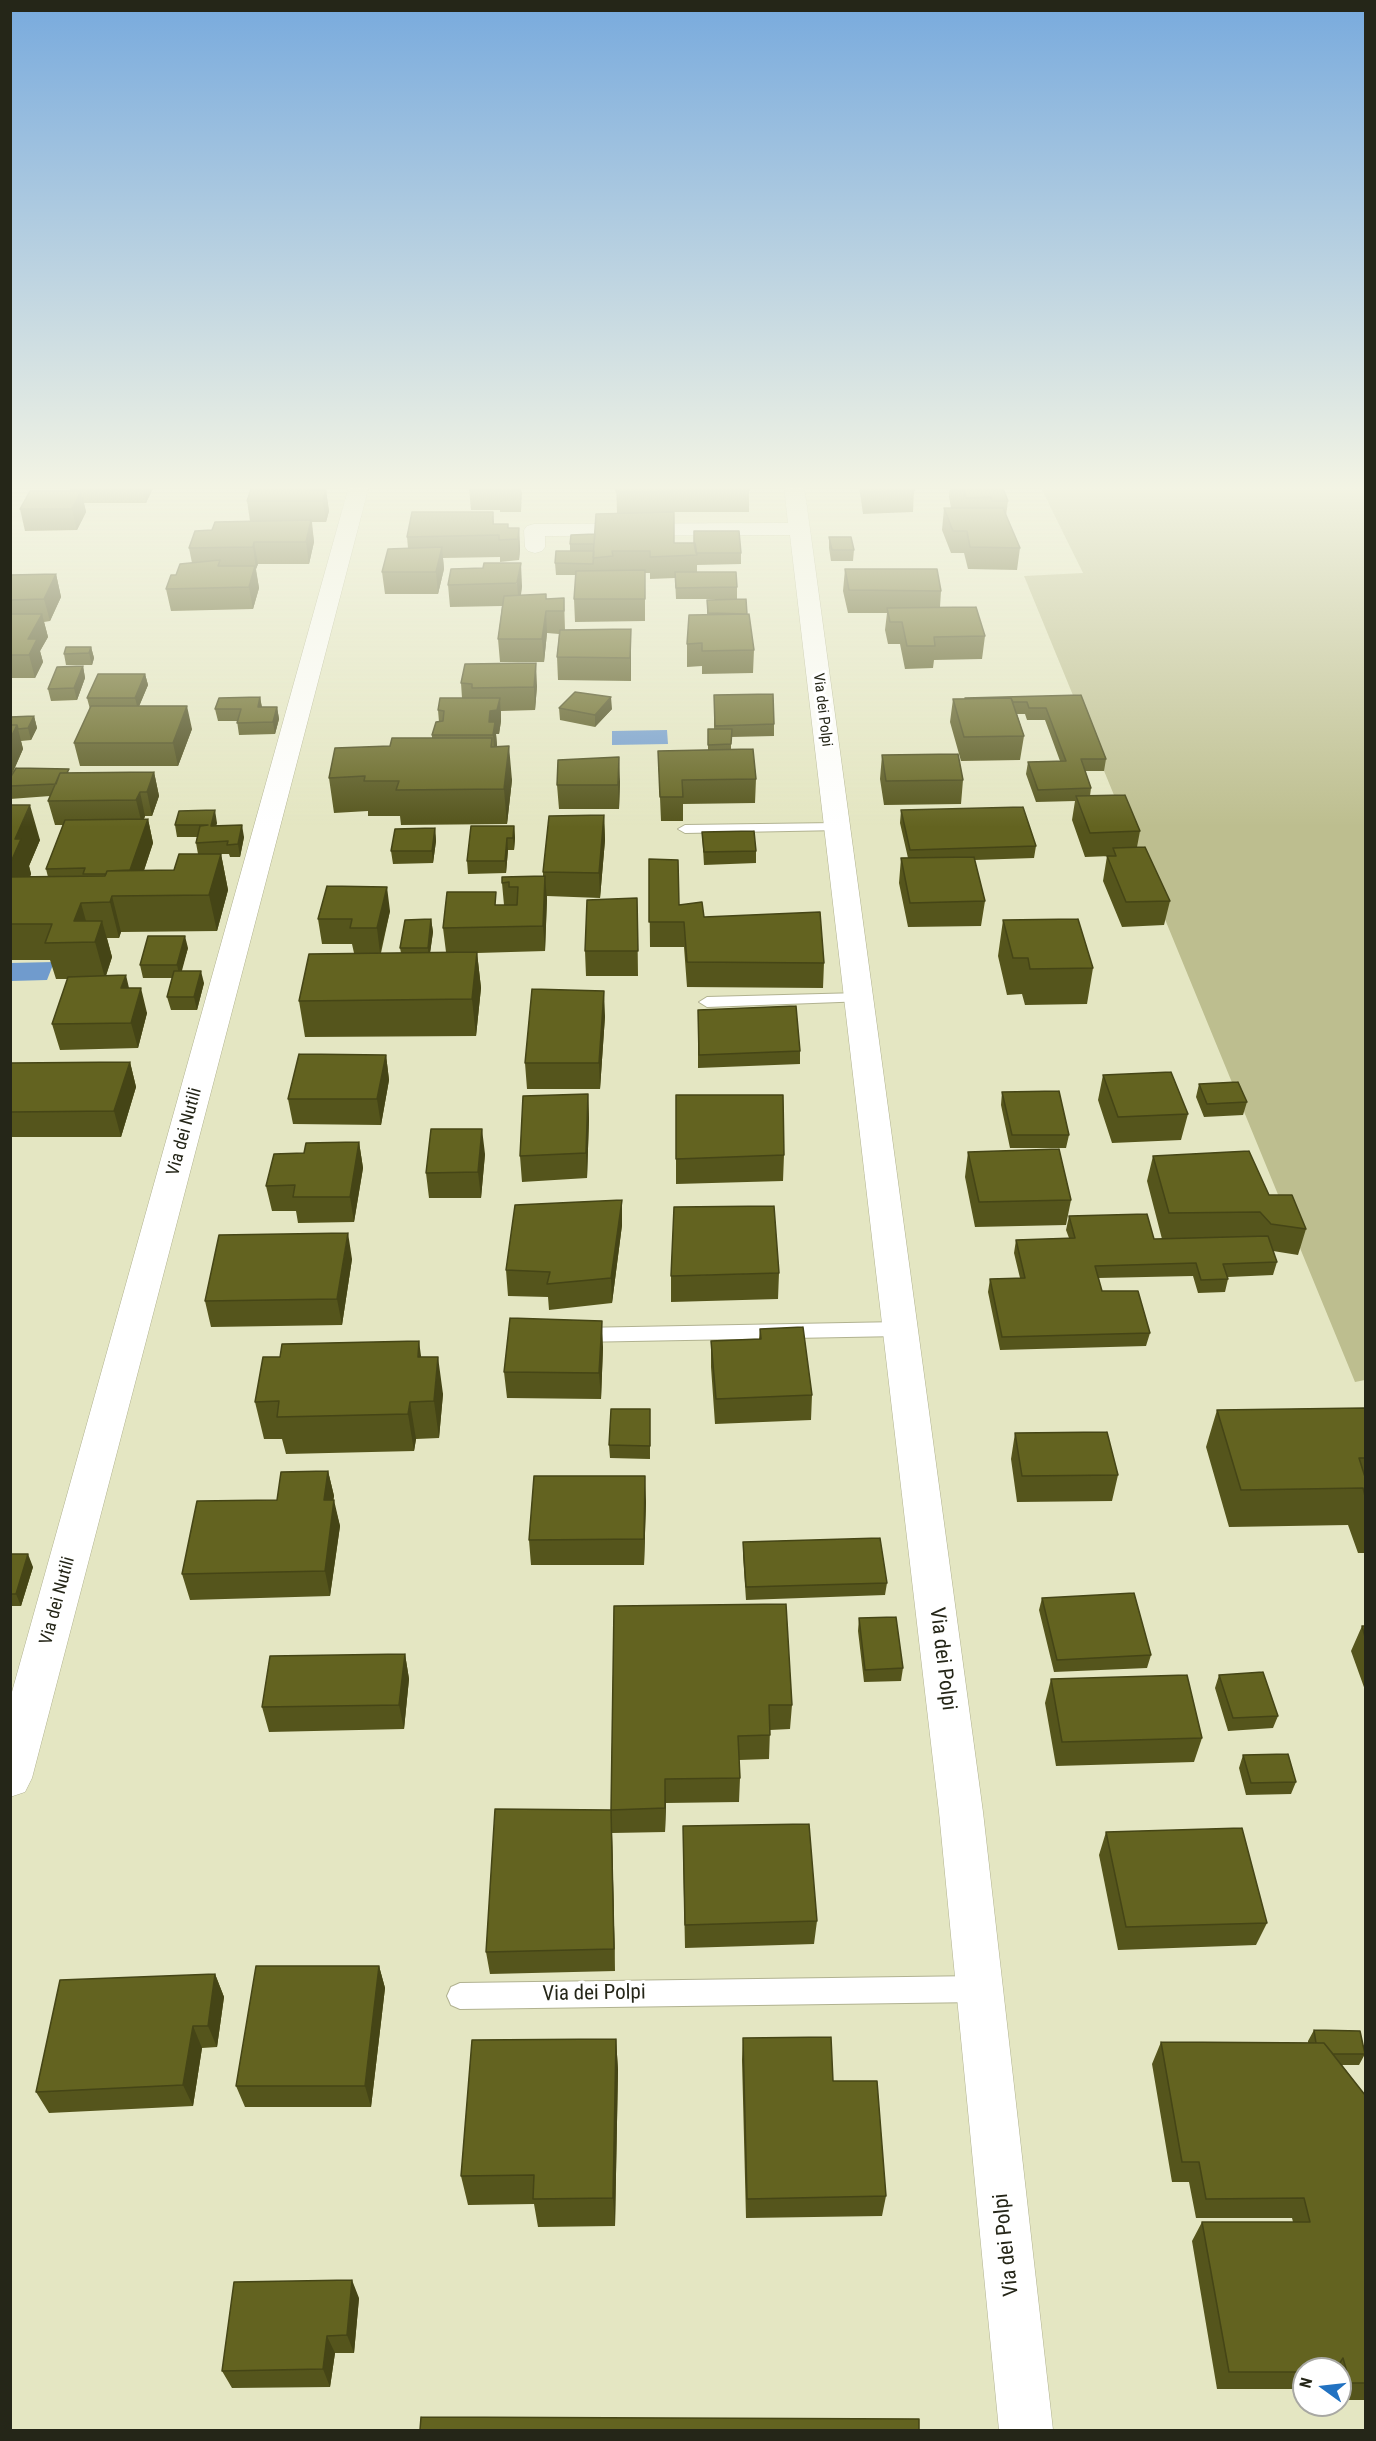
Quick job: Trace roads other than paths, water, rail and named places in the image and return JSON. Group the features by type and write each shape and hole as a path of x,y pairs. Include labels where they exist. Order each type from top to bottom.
{"street":[{"name":"Via dei Nutili","path":"10,1778 328,600"},
{"name":"Via dei Polpi","path":"809,600 961,1812 1026,2430"}],"lane":[{"path":"685,829 836,827"},
{"path":"707,1002 860,998"},
{"path":"558,1335 900,1329"},
{"name":"Via dei Polpi","path":"460,1996 980,1989"}],"water":[{"path":"667,730 668,744 612,745 612,731"},
{"path":"54,962 47,980 11,981 10,963"}]}
